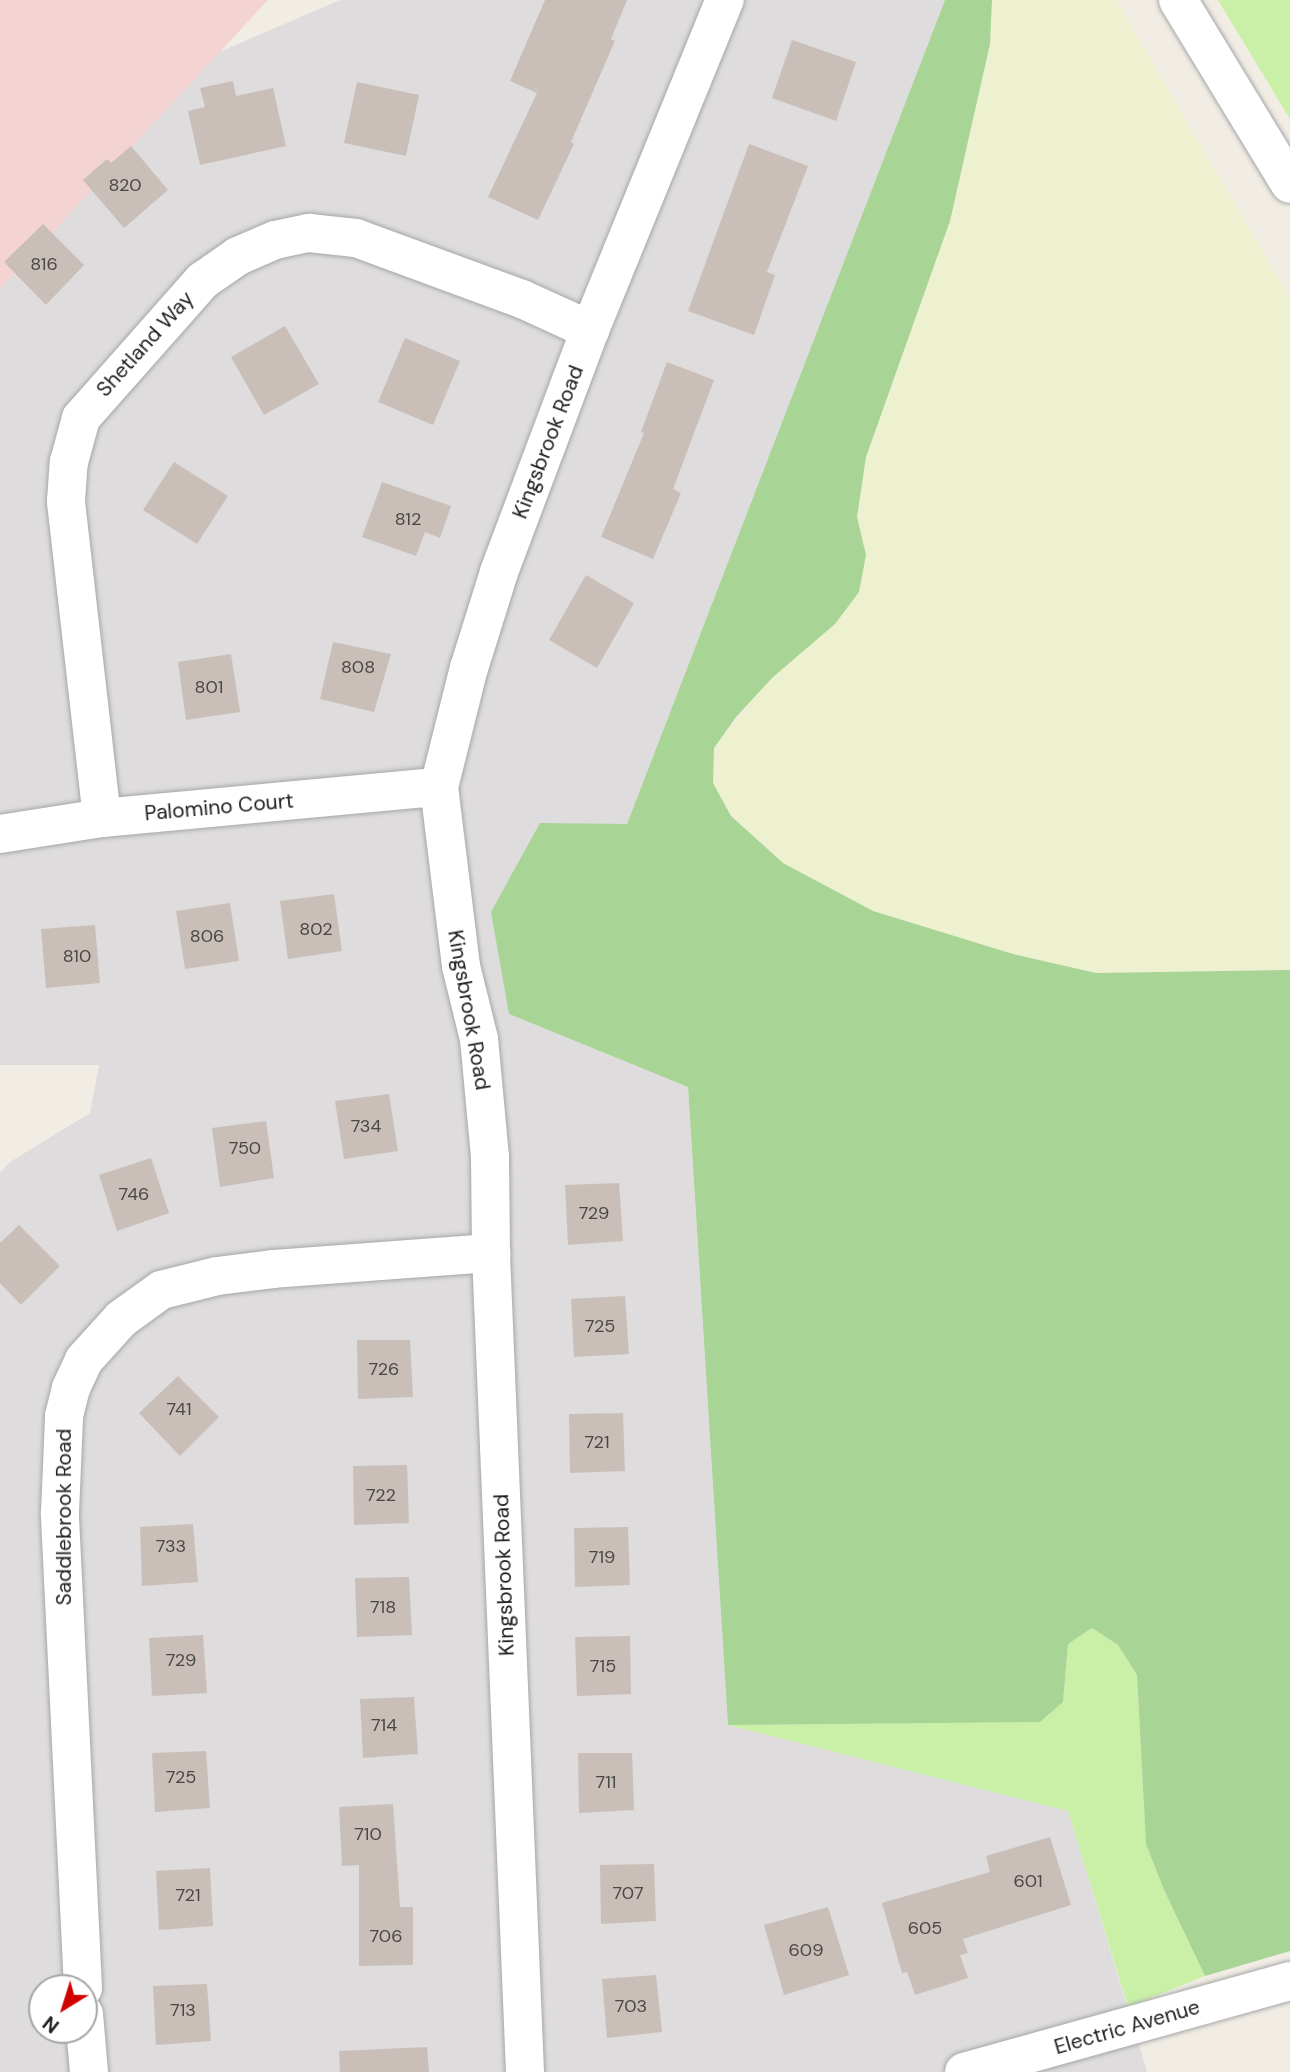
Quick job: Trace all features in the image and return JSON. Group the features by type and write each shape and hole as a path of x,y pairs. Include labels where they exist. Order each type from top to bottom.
{"street":[{"name":"Kingsbrook Road","path":"525,2072 491,1253 490,1157 479,1038 461,966 439,787 469,668 499,572 590,330 725,0"},
{"path":"1178,0 1290,184"},
{"name":"Shetland Way","path":"102,818 66,501 69,462 80,418 202,281 238,256 275,240 309,233 356,239 522,299 590,330"},
{"name":"Palomino Court","path":"0,834 102,818 439,787"},
{"name":"Saddlebrook Road","path":"82,1974 60,1513 64,1416 71,1388 84,1360 121,1319 161,1290 217,1276 273,1269 491,1253"},
{"name":"Electric Avenue","path":"964,2072 1290,1981"},
{"path":"87,2044 89,2072"}],"shaded area":[{"path":"0,0 268,0 0,289"},
{"path":"340,0 945,0 627,824 540,824 509,1014 688,1087 728,1725 1068,1811 1147,2072 0,2072 0,1173 10,1162 90,1113 99,1065 0,1065 0,236 161,77"}],"green space":[{"path":"945,0 992,0 990,44 950,221 866,457 857,517 866,555 859,592 835,624 773,677 736,717 714,748 713,783 731,816 783,863 873,911 1013,954 1096,973 1290,970 1290,1951 1205,1976 1164,1890 1146,1844 1137,1675 1118,1645 1092,1628 1068,1644 1063,1702 1040,1722 728,1725 688,1087 509,1014 491,912 540,823 627,824"},
{"path":"992,0 1116,0 1290,298 1290,970 1096,973 1013,954 873,911 783,863 731,815 713,783 714,748 866,555 857,517 866,457 950,221 990,44"},
{"path":"1218,0 1290,0 1290,119"},
{"path":"1092,1628 1118,1645 1137,1675 1146,1844 1164,1890 1205,1976 1128,2007 1068,1811 728,1725 1040,1722 1063,1702 1068,1644"}],"building":[{"path":"545,0 627,0 611,39 615,41 571,142 574,144 538,220 488,197 537,93 510,81"},
{"path":"792,40 856,62 836,121 772,98"},
{"path":"233,81 236,96 273,88 286,146 200,165 188,111 205,107 200,88"},
{"path":"357,82 419,95 406,156 344,143"},
{"path":"749,144 808,166 767,272 775,275 754,335 688,311"},
{"path":"131,146 168,190 124,228 83,180 107,159 111,163"},
{"path":"43,224 84,265 46,305 4,262"},
{"path":"285,326 319,384 264,415 231,357"},
{"path":"405,338 460,361 433,425 378,402"},
{"path":"667,362 714,380 673,489 681,493 653,559 601,537 644,433 641,432"},
{"path":"174,462 228,496 197,544 143,510"},
{"path":"382,482 451,506 440,538 425,532 416,556 362,537"},
{"path":"586,575 634,603 597,668 549,640"},
{"path":"333,642 391,654 374,712 320,699"},
{"path":"231,654 240,712 186,720 178,662"},
{"path":"334,894 342,951 288,959 280,901"},
{"path":"230,903 239,961 185,969 176,911"},
{"path":"95,925 100,983 46,988 41,929"},
{"path":"389,1094 398,1151 344,1159 335,1101"},
{"path":"266,1121 274,1178 220,1187 212,1128"},
{"path":"151,1158 169,1213 117,1231 99,1175"},
{"path":"619,1183 623,1241 568,1245 565,1185"},
{"path":"19,1225 60,1266 21,1305 0,1283 0,1243"},
{"path":"625,1296 629,1354 574,1357 571,1299"},
{"path":"357,1340 410,1340 413,1397 358,1399"},
{"path":"178,1376 219,1417 180,1456 139,1413"},
{"path":"623,1413 625,1471 570,1473 569,1414"},
{"path":"407,1465 409,1523 354,1525 353,1466"},
{"path":"193,1524 198,1582 142,1586 140,1527"},
{"path":"628,1527 630,1585 575,1587 574,1528"},
{"path":"409,1577 412,1635 357,1637 355,1578"},
{"path":"203,1635 207,1693 152,1696 149,1638"},
{"path":"630,1636 631,1694 577,1696 575,1637"},
{"path":"414,1697 418,1754 363,1758 360,1699"},
{"path":"206,1751 210,1808 155,1812 152,1753"},
{"path":"578,1753 632,1753 634,1810 579,1813"},
{"path":"393,1804 400,1907 413,1907 413,1965 359,1966 359,1865 342,1866 339,1807"},
{"path":"1050,1837 1071,1905 963,1939 968,1953 960,1955 968,1978 915,1995 907,1972 902,1973 882,1903 990,1872 986,1856"},
{"path":"654,1864 656,1921 601,1924 600,1865"},
{"path":"210,1868 213,1926 159,1930 156,1871"},
{"path":"828,1907 849,1975 784,1995 764,1925"},
{"path":"656,1975 662,2032 607,2038 602,1979"},
{"path":"207,1984 211,2041 156,2045 153,1986"},
{"path":"427,2047 429,2072 340,2072 339,2051"}]}
